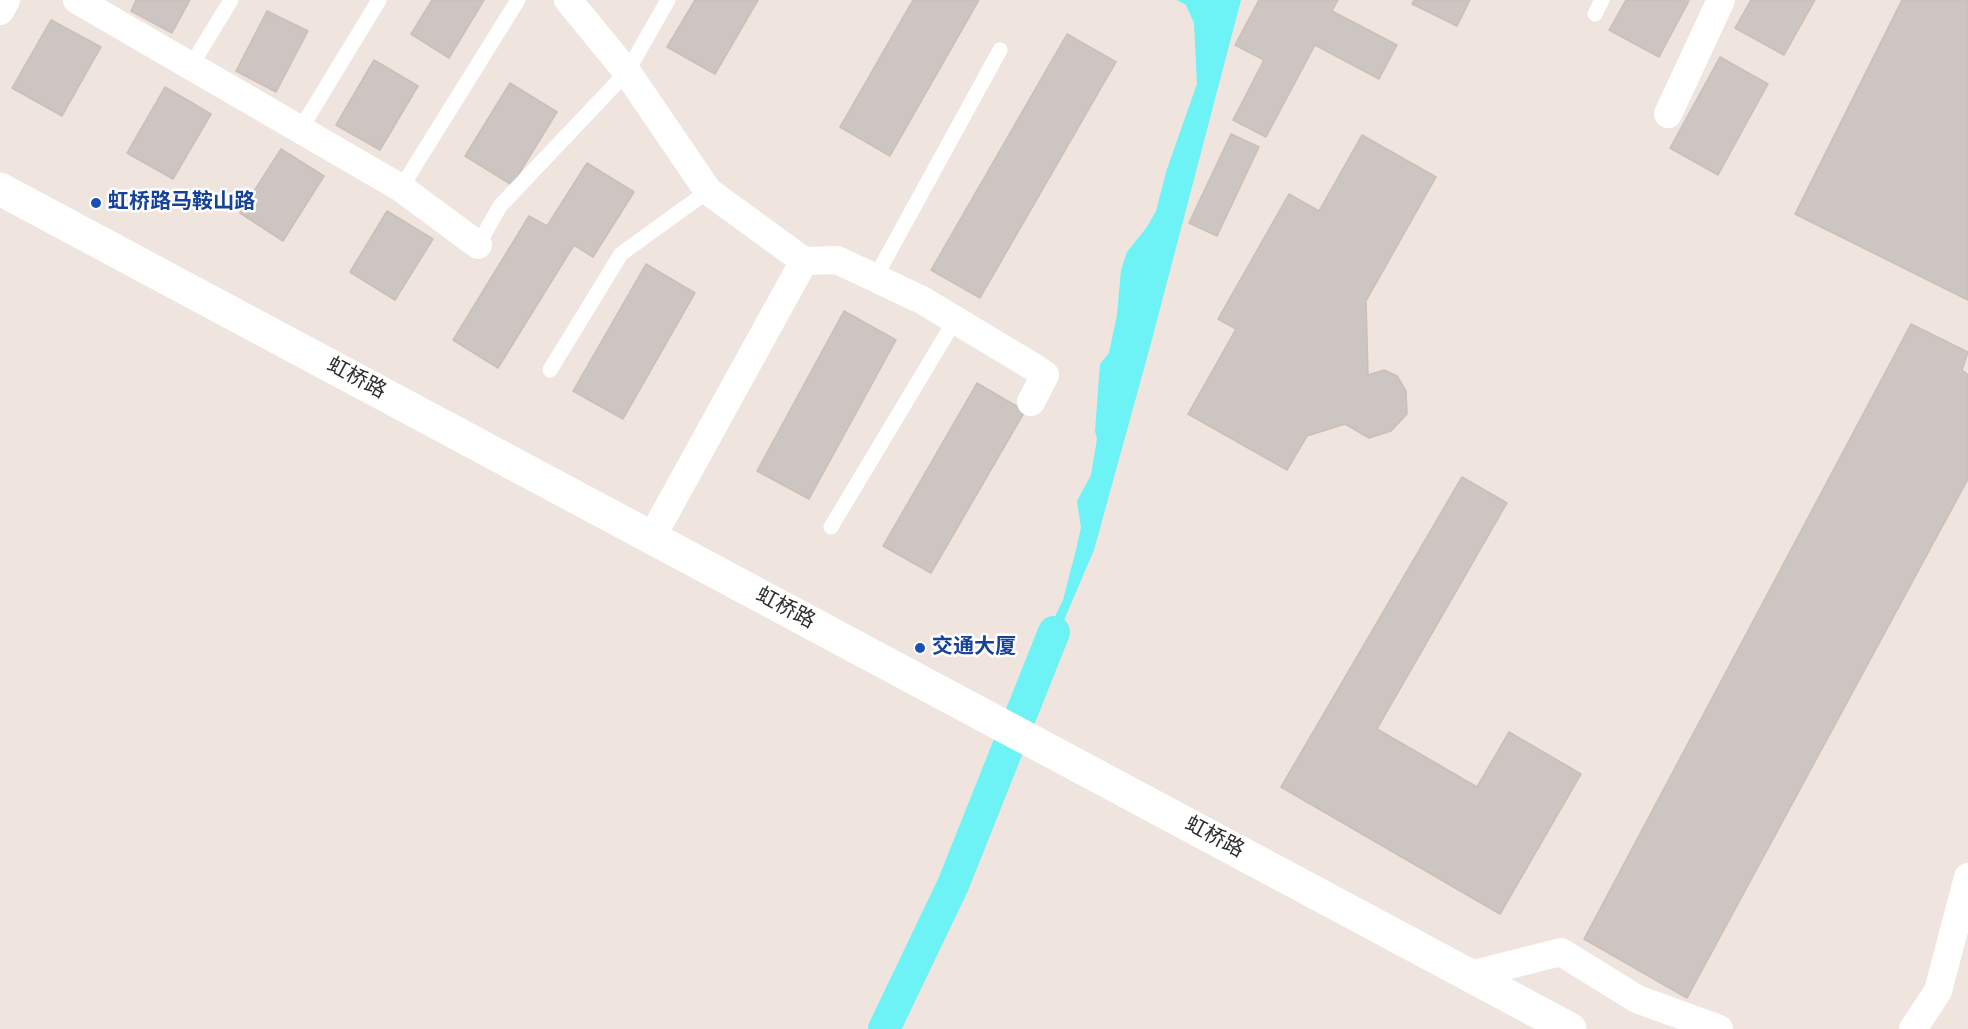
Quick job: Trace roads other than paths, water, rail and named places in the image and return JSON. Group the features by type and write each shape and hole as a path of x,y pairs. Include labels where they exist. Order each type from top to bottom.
{"street":[{"path":"0,11 6,0"},
{"path":"77,0 401,188 478,244"},
{"path":"568,0 627,72 708,191 804,261 837,260 876,278 922,300 1035,368 1045,375 1031,402"},
{"path":"1668,114 1721,0"},
{"name":"虹桥路","path":"0,189 1570,1029"},
{"path":"651,537 804,261"},
{"path":"1913,1029 1938,992 1968,877"},
{"path":"1470,975 1562,952 1637,999 1719,1029"}],"lane":[{"path":"191,66 231,0"},
{"path":"300,130 379,0"},
{"path":"401,188 518,0"},
{"path":"478,244 500,206 627,72 668,0"},
{"path":"876,278 1000,50"},
{"path":"550,370 621,254 708,191"},
{"path":"831,527 955,320"}],"water":[{"path":"1177,0 1241,0 1094,550 1042,672 1031,666 1063,600 1081,528 1077,501 1091,475 1097,439 1095,431 1100,364 1109,353 1117,315 1121,270 1127,252 1147,227 1156,211 1167,169 1197,84 1194,23 1186,5"}],"waterway":[{"path":"884,1029 953,885 1054,632"}],"place":[{"name":"虹桥路马鞍山路","path":"96,203"},
{"name":"交通大厦","path":"920,648"}]}
